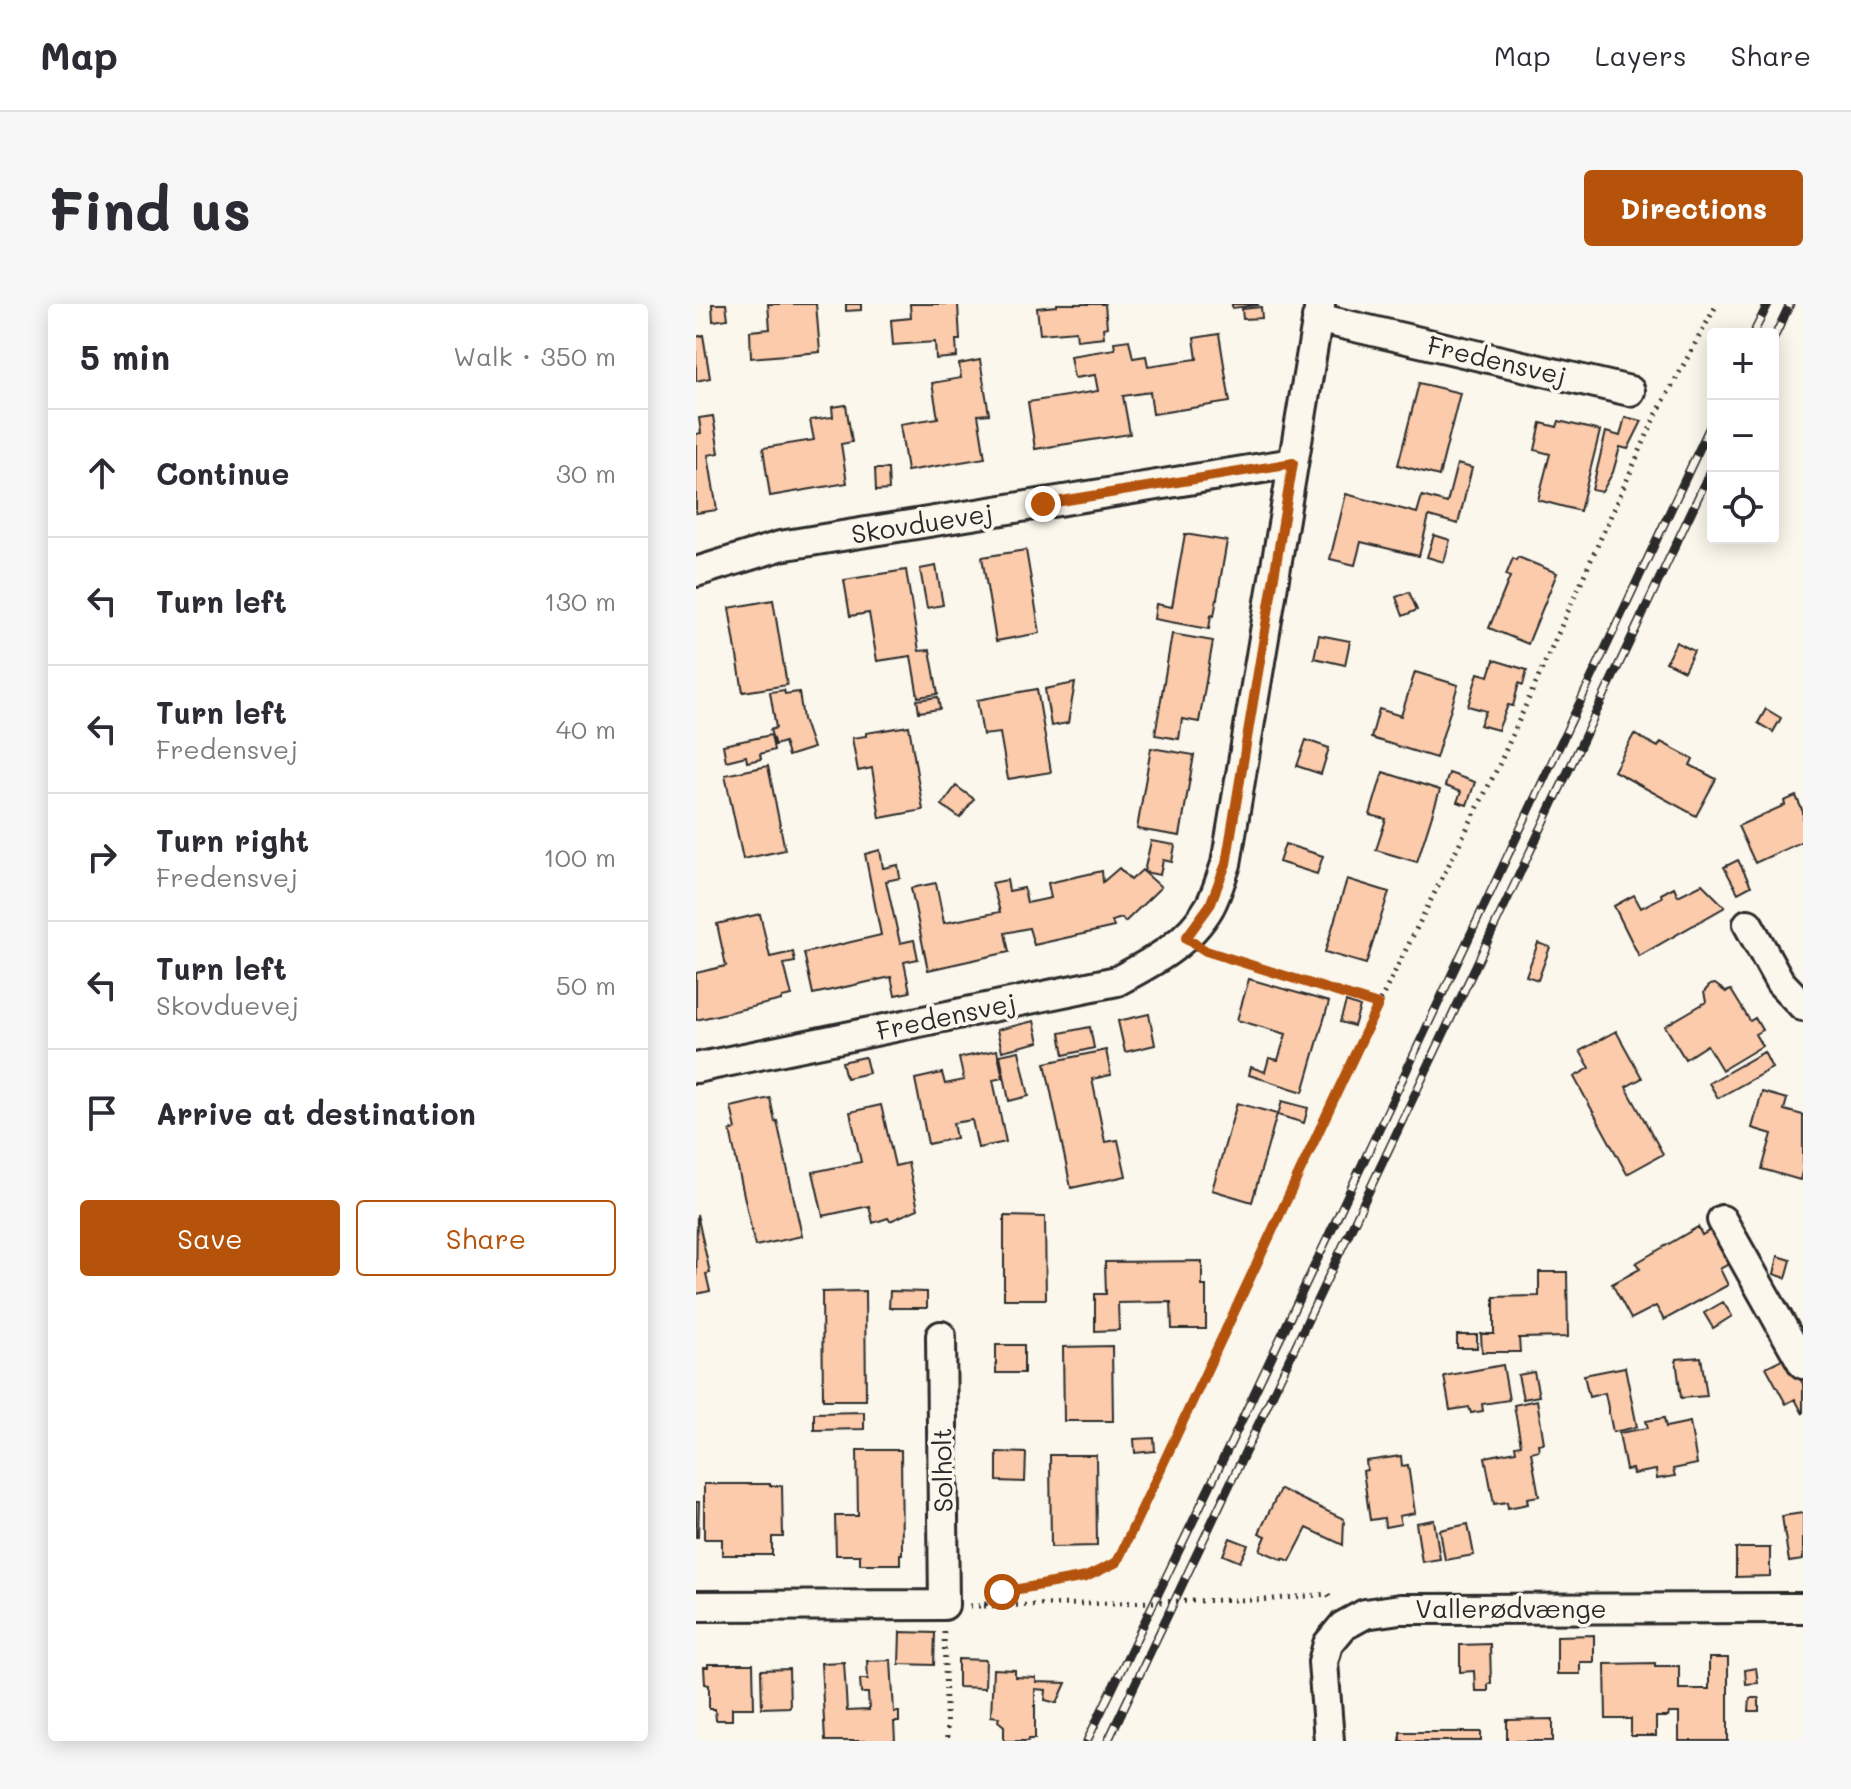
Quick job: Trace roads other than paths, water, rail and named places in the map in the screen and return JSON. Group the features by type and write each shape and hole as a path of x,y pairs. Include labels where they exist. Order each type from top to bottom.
{"street":[{"name":"Fredensvej","path":"696,1068 1117,981 1155,962 1186,938 1210,905 1226,864 1319,311 1630,391"},
{"name":"Skovduevej","path":"696,572 780,546 1293,463"},
{"path":"1748,924 1780,982 1803,1006"},
{"path":"1722,1220 1803,1364"},
{"name":"Solholt","path":"696,1606 944,1605 941,1336"},
{"name":"Vallerødvænge","path":"1329,1741 1323,1662 1328,1644 1343,1626 1365,1614 1400,1609 1803,1608"}],"railway":[{"path":"1756,328 1768,304"},
{"path":"1779,328 1790,304"},
{"path":"1087,1741 1707,433"},
{"path":"1108,1741 1710,472"}]}
